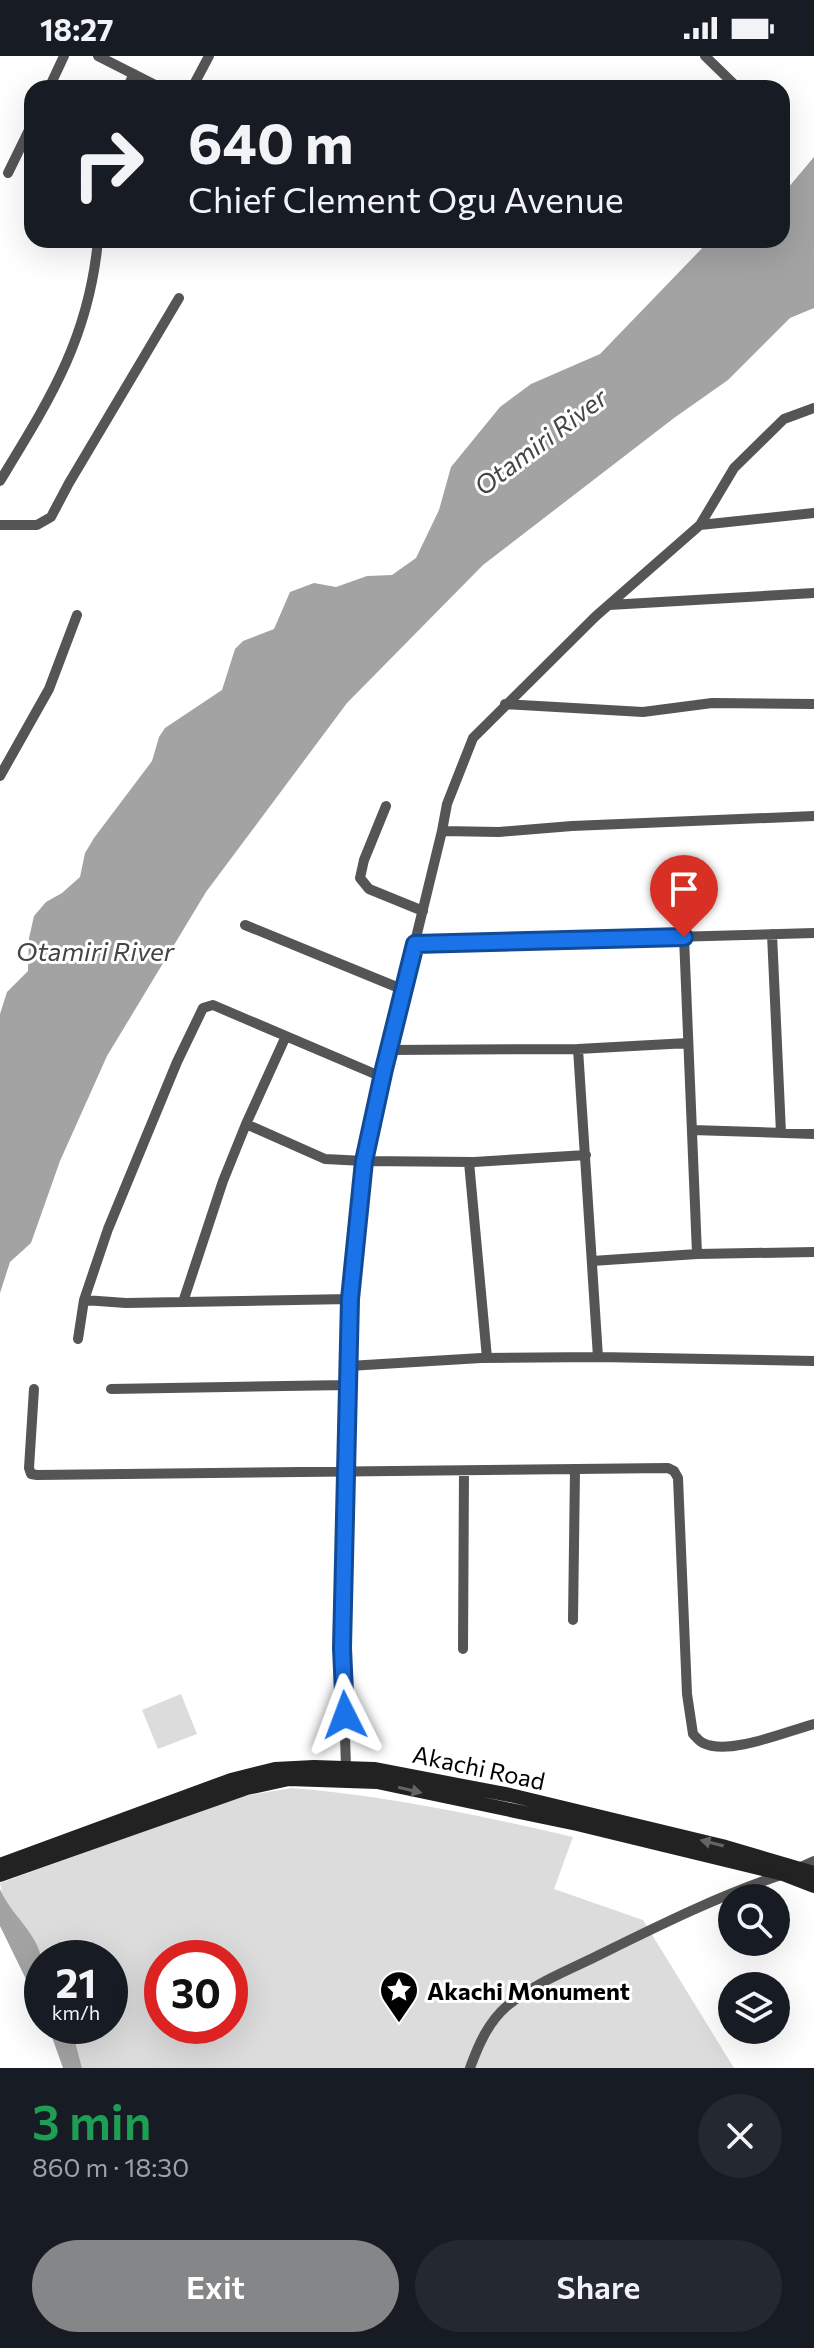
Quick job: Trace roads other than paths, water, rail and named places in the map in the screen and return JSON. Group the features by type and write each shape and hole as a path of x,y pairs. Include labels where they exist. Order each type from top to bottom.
{"main road":[{"name":"Akachi Road","path":"5,1869 254,1773 296,1767 346,1767 419,1776 809,1867"},
{"name":"Akachi Road","path":"5,1869 247,1788 289,1779 314,1779 377,1782 577,1824 783,1874 814,1886"}],"street":[{"path":"53,80 64,56"},
{"path":"98,56 146,80"},
{"path":"196,80 209,56"},
{"path":"705,56 730,80"},
{"path":"131,80 134,74"},
{"path":"8,173 24,140"},
{"path":"0,481 53,391 75,344 89,303 97,248"},
{"path":"0,525 37,525 51,517 179,298"},
{"path":"346,1767 342,1648 350,1299 364,1161 447,804 473,738 609,605 700,525 734,468 784,419 814,408"},
{"path":"700,525 814,513"},
{"path":"609,605 814,593"},
{"path":"0,776 49,689 77,615"},
{"path":"505,704 643,712 712,703 814,704"},
{"path":"386,806 360,878 369,889 423,911"},
{"path":"442,831 499,832 814,816"},
{"path":"245,925 404,990"},
{"path":"415,944 814,933"},
{"path":"772,934 781,1133"},
{"path":"684,937 697,1254"},
{"path":"78,1339 84,1300 108,1229 177,1062 203,1008 213,1005 382,1077"},
{"path":"183,1302 223,1181 286,1036"},
{"path":"388,1050 578,1049 688,1043"},
{"path":"578,1049 598,1357"},
{"path":"246,1124 325,1159 469,1162 586,1155"},
{"path":"692,1130 814,1134"},
{"path":"469,1162 487,1358"},
{"path":"592,1261 697,1254 814,1252"},
{"path":"84,1300 126,1303 350,1299"},
{"path":"349,1366 487,1358 814,1361"},
{"path":"111,1389 348,1385"},
{"path":"34,1389 31,1474 668,1468 678,1478 687,1694 693,1734 703,1743 741,1745 814,1724"},
{"path":"573,1620 575,1470"},
{"path":"463,1649 464,1471"},
{"path":"470,2068 482,2036 506,2007 544,1982 743,1888 809,1867"}],"water":[{"name":"Otamiri River","path":"814,157 814,308 790,318 728,380 483,565 347,703 206,892 107,1056 60,1161 31,1243 10,1262 0,1293 0,1014 7,992 28,971 29,938 34,916 46,902 80,877 85,853 152,761 165,728 222,690 235,649 243,641 274,629 290,592 314,583 336,587 367,576 392,575 416,558 439,510 451,467 500,407 531,384 600,354 702,248 790,248 790,186"},
{"path":"0,1889 34,1940 24,1940 24,1975 0,1926"},
{"path":"54,2044 76,2044 82,2068 63,2068"}],"place":[{"name":"Akachi Monument","path":"399,2024"}]}
